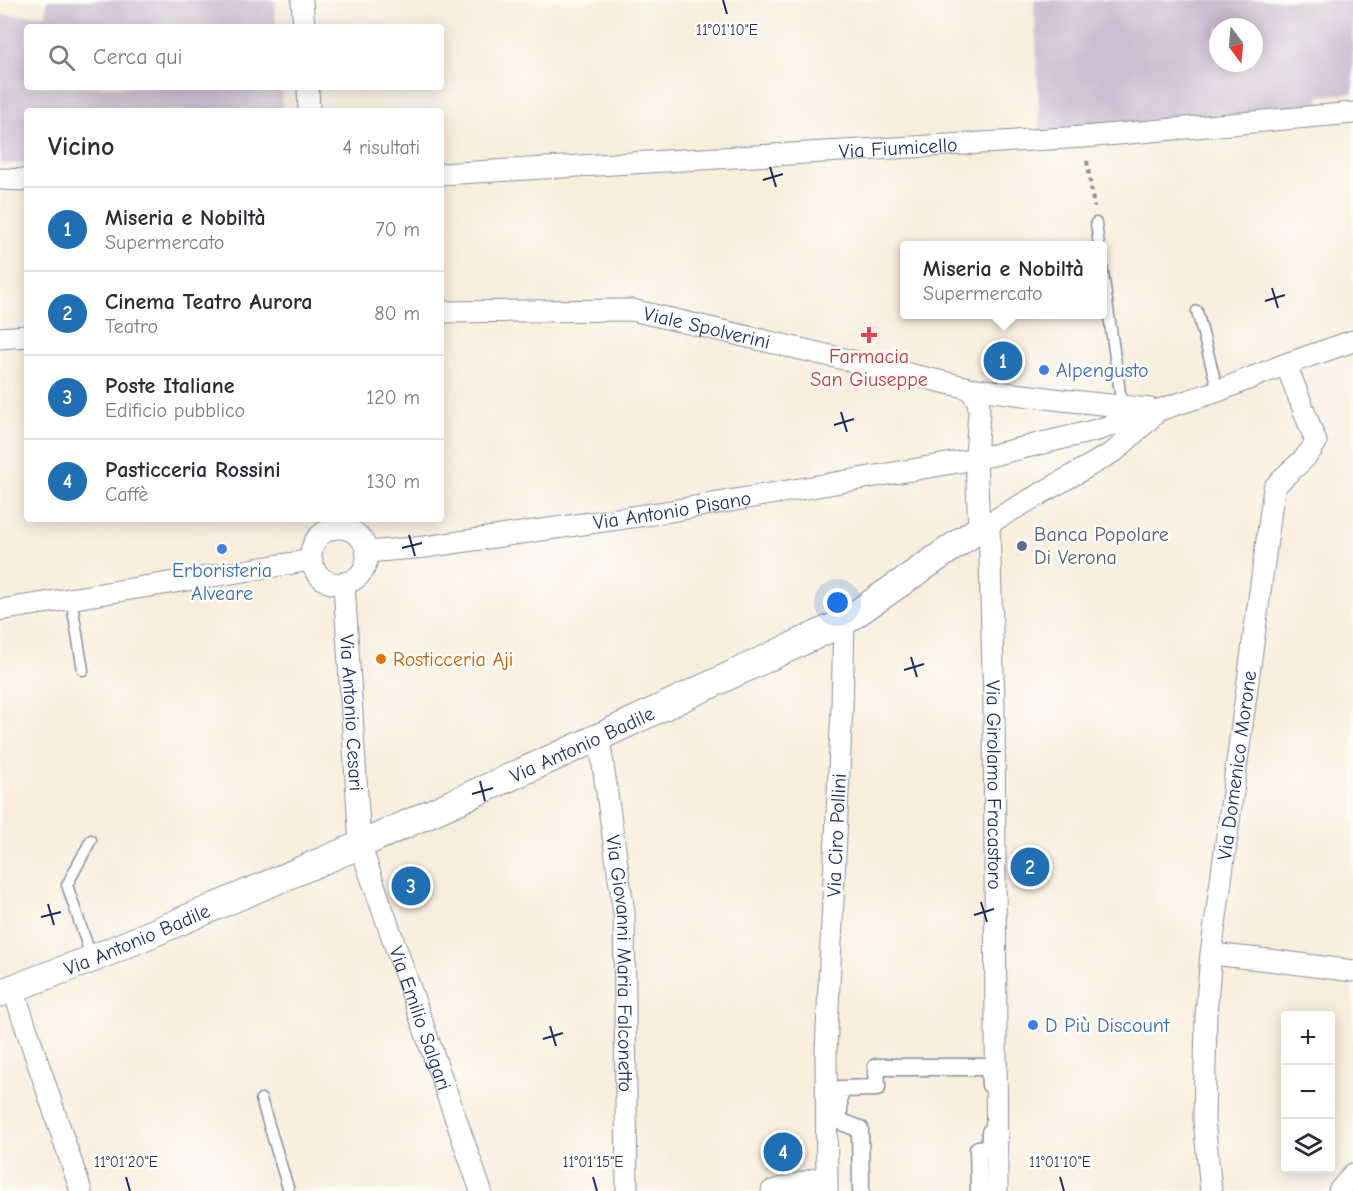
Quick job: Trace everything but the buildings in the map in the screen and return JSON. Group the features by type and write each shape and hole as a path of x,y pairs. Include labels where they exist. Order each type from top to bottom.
{"street":[{"path":"302,0 304,24"},
{"path":"308,90 309,108"},
{"name":"Via Fiumicello","path":"444,174 1085,145 1353,113"},
{"path":"0,179 24,180"},
{"name":"Viale Spolverini","path":"444,312 632,310 969,388 1160,410"},
{"path":"0,338 24,336"},
{"name":"Via Antonio Pisano","path":"367,552 425,547 659,513 975,459 1097,430 1218,392 1286,364 1353,341"},
{"name":"Via Domenico Morone","path":"1211,1191 1204,1119 1206,1015 1211,954 1274,488 1310,454 1316,442 1286,364"},
{"name":"Via Girolamo Fracastoro","path":"969,388 978,401 979,410 975,459 984,526 994,706 997,1191"},
{"path":"984,526 1115,451 1160,410"},
{"path":"341,524 359,536 367,552 367,563 362,573 354,580 344,583 333,583 323,579 316,571 312,560 313,548 319,537 341,524"},
{"name":"Via Antonio Badile","path":"6,991 92,959 360,844 599,737 844,622 984,526"},
{"path":"0,610 312,560"},
{"name":"Via Antonio Cesari","path":"344,583 360,844"},
{"name":"Via Ciro Pollini","path":"826,1183 826,1051 844,622"},
{"name":"Via Giovanni Maria Falconetto","path":"599,737 624,913 627,1191"},
{"name":"Via Emilio Salgari","path":"360,844 481,1191"},
{"path":"1211,954 1353,971"},
{"path":"6,991 81,1191"},
{"path":"861,1191 860,1129 839,1121 839,1089 878,1088 876,1067 989,1067 990,1148 978,1149 979,1191"},
{"path":"1339,1191 1353,1174"},
{"path":"772,1191 826,1183"}],"lane":[{"path":"1096,223 1098,241"},
{"path":"1107,302 1122,406"},
{"path":"1197,311 1218,392"},
{"path":"71,598 83,670"},
{"path":"91,840 68,885 92,959"},
{"path":"261,1099 289,1191"}],"path":[{"path":"1085,145 1096,223"}],"shaded area":[{"path":"47,0 275,0 276,24 24,24 24,90 281,90 282,108 24,108 24,164 0,164 0,15 46,15"},
{"path":"1034,0 1353,0 1353,93 1319,96 1321,111 1040,131"}],"place":[{"name":"Farmacia San Giuseppe","path":"869,335"},
{"name":"Miseria e Nobiltà","path":"1003,361"},
{"name":"Alpengusto","path":"1044,370"},
{"name":"Banca Popolare Di Verona","path":"1022,546"},
{"name":"Erboristeria Alveare","path":"222,549"},
{"name":"Rosticceria Aji","path":"381,659"},
{"name":"Cinema Teatro Aurora","path":"1030,867"},
{"name":"Poste Italiane","path":"411,886"},
{"name":"D Più Discount","path":"1033,1025"},
{"name":"Pasticceria Rossini","path":"783,1152"}]}
